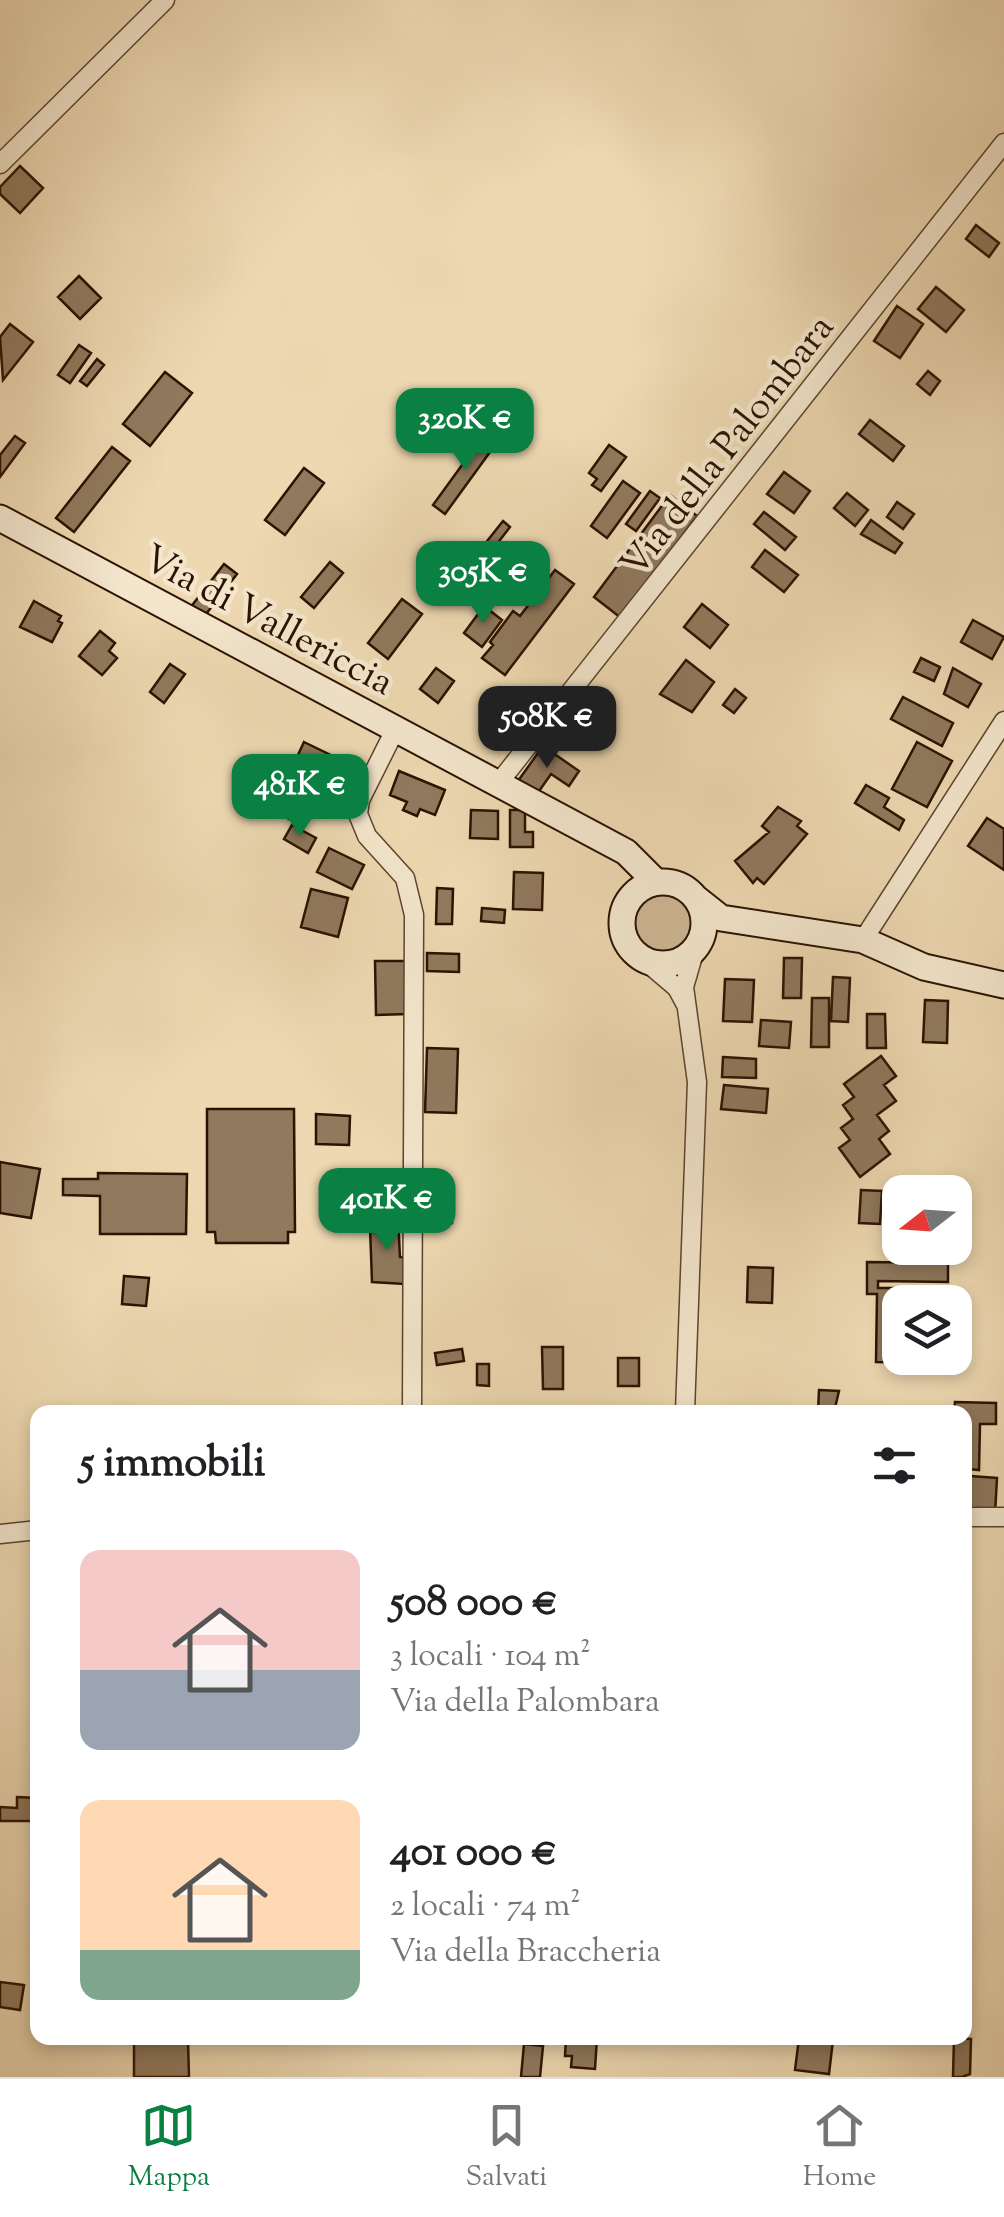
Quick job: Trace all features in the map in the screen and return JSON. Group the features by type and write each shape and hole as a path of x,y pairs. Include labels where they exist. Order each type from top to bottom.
{"street":[{"path":"0,164 166,0"},
{"name":"Via della Palombara","path":"498,785 1004,144"},
{"name":"Via di Vallericcia","path":"0,518 609,843 638,861 656,882 679,884 720,918 863,940 924,967 1004,984"},
{"path":"863,940 1004,722"},
{"path":"396,728 358,808 367,836 405,878 414,915 412,1405"},
{"path":"609,843 628,867 632,896 622,927 632,949 676,988 685,1003"},
{"path":"632,896 656,882"},
{"path":"685,1405 697,1082 685,1003 685,974 704,927 697,899"},
{"name":"Via di Vallericcia","path":"644,960 672,963 719,936 758,925"},
{"path":"972,1517 1004,1517"},
{"path":"0,1534 30,1531"}],"shaded area":[{"path":"663,892 684,901 693,922 684,943 663,952 642,943 633,922 642,901"}],"building":[{"path":"20,166 43,188 20,213 0,194 0,187"},
{"path":"976,225 999,243 989,257 966,239"},
{"path":"79,276 101,298 80,319 58,297"},
{"path":"936,287 964,310 946,332 918,309"},
{"path":"897,306 923,324 900,358 874,341"},
{"path":"10,324 33,342 3,380 0,337"},
{"path":"79,345 91,353 70,383 58,375"},
{"path":"97,359 104,365 87,386 80,381"},
{"path":"928,371 940,381 930,395 917,384"},
{"path":"165,372 192,393 150,446 123,424"},
{"path":"870,420 904,446 893,461 859,434"},
{"path":"486,432 498,441 445,514 433,505"},
{"path":"15,436 25,443 0,477 0,455"},
{"path":"609,445 626,457 601,491 592,485 597,479 589,473"},
{"path":"112,447 130,461 74,532 56,518"},
{"path":"304,468 324,483 285,535 265,520"},
{"path":"784,472 810,491 794,513 767,494"},
{"path":"623,481 640,493 607,538 591,526"},
{"path":"650,491 660,498 636,531 626,524"},
{"path":"847,493 868,510 855,526 834,508"},
{"path":"670,495 697,516 621,618 594,597"},
{"path":"897,502 914,514 903,529 887,517"},
{"path":"764,512 796,537 785,550 754,524"},
{"path":"871,520 902,543 895,553 861,534"},
{"path":"503,521 510,527 473,575 465,569"},
{"path":"765,550 798,575 784,592 752,567"},
{"path":"330,562 343,573 314,608 301,597"},
{"path":"224,564 237,574 203,618 190,608"},
{"path":"555,570 574,584 505,675 482,658 513,611 520,616"},
{"path":"402,599 422,614 388,659 368,643"},
{"path":"34,601 61,616 58,621 62,623 52,642 20,627"},
{"path":"702,604 728,625 710,648 684,627"},
{"path":"484,606 502,620 482,647 464,633"},
{"path":"973,620 1004,637 992,659 961,642"},
{"path":"100,631 115,643 109,651 117,658 102,675 79,656"},
{"path":"921,658 940,667 934,681 914,672"},
{"path":"686,660 714,682 692,712 660,694"},
{"path":"170,664 185,674 164,703 150,692"},
{"path":"436,668 454,681 438,703 420,689"},
{"path":"953,668 981,684 968,707 944,694"},
{"path":"735,689 746,698 734,713 723,705"},
{"path":"903,697 953,723 942,746 891,719"},
{"path":"304,742 343,761 330,787 292,768"},
{"path":"917,742 952,761 927,807 892,789"},
{"path":"543,746 579,771 569,786 551,774 537,794 518,781"},
{"path":"399,771 445,790 435,815 420,809 417,816 403,810 407,802 390,795"},
{"path":"284,778 307,791 291,820 268,807"},
{"path":"866,785 889,798 884,807 904,820 899,830 855,803"},
{"path":"778,807 801,821 797,826 807,834 764,884 757,878 753,883 735,861 769,832 762,826"},
{"path":"471,810 498,811 498,839 470,838"},
{"path":"510,810 525,810 525,832 533,832 533,847 510,847"},
{"path":"987,818 1004,829 1004,870 968,846"},
{"path":"292,825 316,838 308,853 284,839"},
{"path":"329,848 364,865 352,889 317,872"},
{"path":"514,872 543,873 542,910 513,909"},
{"path":"437,888 453,889 452,924 436,924"},
{"path":"311,889 348,898 338,937 301,927"},
{"path":"482,908 505,910 504,923 481,921"},
{"path":"427,953 459,954 459,972 427,971"},
{"path":"784,958 802,958 801,998 783,998"},
{"path":"375,961 407,961 408,1014 376,1015"},
{"path":"833,977 850,978 848,1022 831,1021"},
{"path":"725,979 754,980 752,1022 723,1021"},
{"path":"812,998 829,998 829,1047 811,1047"},
{"path":"925,1000 948,1001 947,1043 923,1042"},
{"path":"867,1014 885,1014 886,1048 867,1048"},
{"path":"761,1020 791,1022 789,1048 759,1046"},
{"path":"427,1048 458,1049 456,1113 425,1112"},
{"path":"881,1056 896,1076 884,1085 896,1101 877,1115 889,1131 879,1139 890,1154 860,1177 839,1148 850,1140 841,1128 853,1119 843,1105 854,1097 844,1084"},
{"path":"723,1057 756,1059 756,1078 722,1077"},
{"path":"724,1085 768,1089 766,1113 721,1109"},
{"path":"207,1109 294,1109 295,1232 288,1232 288,1243 216,1243 215,1232 207,1232"},
{"path":"316,1114 350,1116 349,1145 316,1144"},
{"path":"0,1162 40,1169 31,1218 0,1213"},
{"path":"373,1171 397,1172 395,1199 384,1198 383,1208 371,1207"},
{"path":"98,1173 187,1174 186,1234 100,1234 100,1196 63,1195 63,1179 98,1179"},
{"path":"861,1190 882,1191 880,1224 859,1223"},
{"path":"424,1211 452,1211 452,1223 424,1223"},
{"path":"377,1218 398,1219 400,1257 406,1258 404,1284 372,1282 370,1227 377,1227"},
{"path":"867,1262 948,1265 948,1282 878,1281 878,1288 882,1288 882,1362 876,1362 877,1294 867,1294"},
{"path":"748,1267 773,1268 772,1303 747,1302"},
{"path":"124,1276 149,1278 146,1306 122,1304"},
{"path":"542,1347 563,1347 563,1389 543,1389"},
{"path":"462,1349 464,1361 437,1365 435,1353"},
{"path":"618,1358 639,1358 639,1386 618,1386"},
{"path":"477,1364 489,1364 489,1386 477,1385"},
{"path":"819,1390 839,1391 836,1405 818,1405"},
{"path":"996,1403 996,1424 980,1424 979,1470 972,1469 972,1405 955,1405"},
{"path":"972,1476 997,1478 995,1514 972,1512"},
{"path":"17,1797 30,1798 30,1821 0,1821 0,1807 17,1808"},
{"path":"0,1982 24,1985 20,2010 0,2007"},
{"path":"134,2045 188,2045 189,2077 134,2077"},
{"path":"524,2045 543,2046 540,2077 521,2077"},
{"path":"566,2045 597,2045 595,2069 571,2067 572,2056 565,2056"},
{"path":"798,2045 832,2045 829,2074 795,2070"},
{"path":"954,2045 971,2045 970,2074 953,2077"}]}
